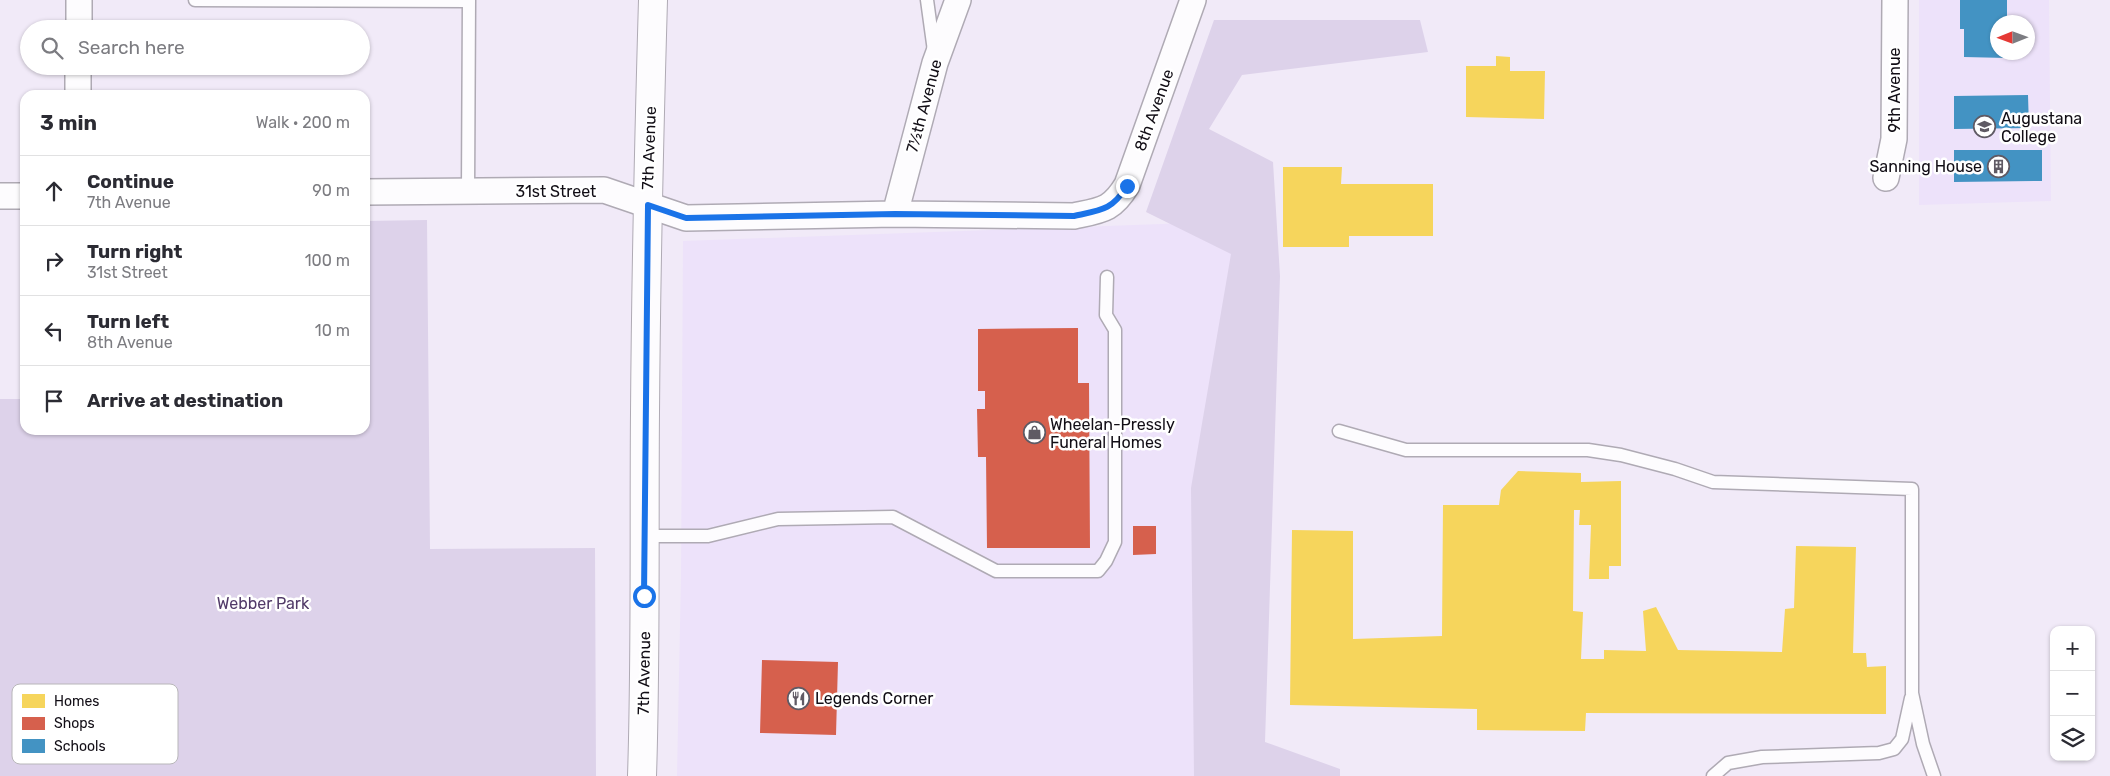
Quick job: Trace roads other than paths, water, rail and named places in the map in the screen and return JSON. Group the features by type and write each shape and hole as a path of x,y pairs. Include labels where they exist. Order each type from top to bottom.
{"street":[{"path":"78,20 79,0"},
{"name":"7th Avenue","path":"642,776 646,644 648,205 654,0"},
{"name":"7½th Avenue","path":"895,214 935,63 958,0"},
{"name":"8th Avenue","path":"1102,210 1118,201 1127,186 1193,0"},
{"name":"9th Avenue","path":"1886,178 1894,139 1895,0"},
{"path":"78,75 78,90"},
{"name":"31st Street","path":"370,192 604,190 686,218 895,214 1074,216 1102,210"},
{"path":"0,196 20,196"}],"lane":[{"path":"195,0 469,1 468,191"},
{"path":"927,0 935,63"},
{"path":"645,536 708,536 778,519 893,517 996,571 1098,571 1106,561 1115,542 1115,330 1106,314 1107,277"},
{"path":"1339,431 1406,450 1588,450 1621,455 1675,469 1713,482 1912,489 1912,693 1923,744 1934,776"},
{"path":"1713,776 1728,763 1762,758 1879,753 1894,749 1902,739 1912,693"}],"place":[{"name":"Augustana College","path":"1985,127"},
{"name":"Sanning House","path":"1998,166"},
{"name":"Wheelan-Pressly Funeral Homes","path":"1034,433"},
{"name":"Legends Corner","path":"799,698"}],"park label":[{"name":"Webber Park","path":"263,603"}]}
